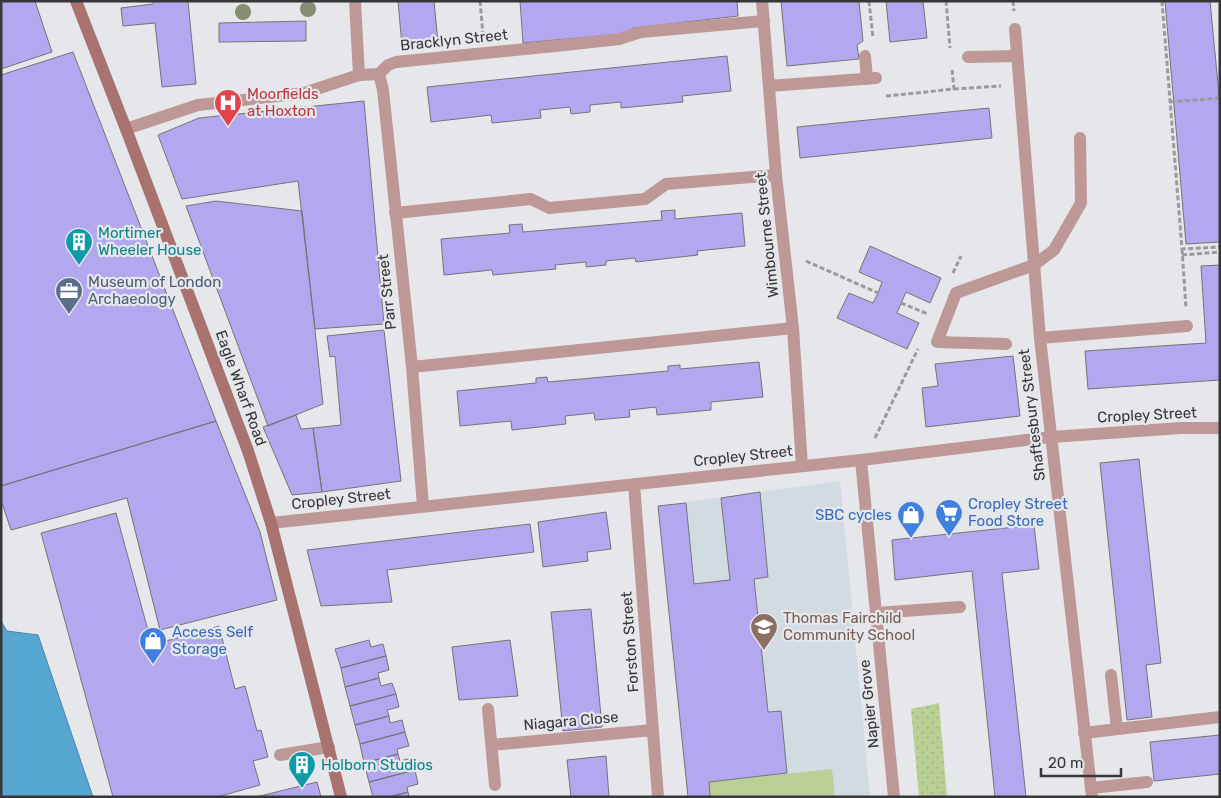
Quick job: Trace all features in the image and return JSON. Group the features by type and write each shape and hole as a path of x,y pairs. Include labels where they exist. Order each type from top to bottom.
{"main road":[{"name":"Eagle Wharf Road","path":"76,1 248,451 271,523 341,797"}],"street":[{"path":"355,1 359,75"},
{"name":"Wimbourne Street","path":"762,1 776,175 793,328 802,466"},
{"name":"Bracklyn Street","path":"126,129 198,105 304,93 359,75 379,74 388,65 396,62 619,39 640,32 764,21"},
{"name":"Shaftesbury Street","path":"1015,29 1040,338 1092,792"},
{"path":"769,86 871,78 865,56"},
{"path":"968,57 1017,56"},
{"name":"Parr Street","path":"379,74 383,90 394,212 412,367 423,506"},
{"path":"1006,344 937,342 956,293 1034,265 1054,250 1081,203 1080,138"},
{"path":"394,212 531,199 549,208 627,201 645,199 666,184 776,175"},
{"path":"1040,338 1187,326"},
{"path":"412,367 793,328"},
{"name":"Cropley Street","path":"271,523 863,460 1051,437 1181,428 1220,428"},
{"name":"Napier Grove","path":"863,460 894,797"},
{"name":"Forston Street","path":"634,484 658,797"},
{"path":"876,614 960,607"},
{"path":"1112,674 1117,730"},
{"path":"488,709 495,785"},
{"path":"1084,732 1117,730 1220,717"},
{"name":"Niagara Close","path":"492,745 653,730"},
{"path":"280,755 329,747"},
{"path":"1092,792 1147,782"}],"path":[{"path":"480,1 484,53"},
{"path":"865,56 874,47 869,1"},
{"path":"946,1 950,50"},
{"path":"1163,2 1170,102 1181,205 1187,326"},
{"path":"951,60 954,90"},
{"path":"871,78 869,97 1020,85"},
{"path":"1170,102 1220,98"},
{"path":"1182,248 1220,247"},
{"path":"785,251 878,293"},
{"path":"1182,255 1220,252"},
{"path":"953,273 961,256"},
{"path":"901,303 945,322"},
{"path":"863,460 919,346"}],"shaded area":[{"name":"Thomas Fairchild Community School","path":"840,481 870,797 688,797 658,506"}],"green space":[{"path":"939,703 947,797 919,797 911,709"},
{"path":"832,769 835,797 710,797 709,782"}],"water":[{"path":"1,621 7,631 38,635 93,797 1,797"}],"building":[{"path":"1,1 35,1 52,52 1,69"},
{"path":"153,1 188,1 196,84 162,87 155,23 123,26 121,8 153,4"},
{"path":"398,1 434,1 438,43 402,46"},
{"path":"520,1 737,1 738,16 634,28 622,34 523,43"},
{"path":"781,1 859,1 863,41 857,45 859,59 787,66"},
{"path":"886,1 923,1 927,38 890,42"},
{"path":"1165,1 1210,1 1220,105 1220,242 1186,244"},
{"path":"306,21 306,41 219,42 219,23"},
{"name":"Mortimer Wheeler House","path":"73,52 216,421 1,486 1,75"},
{"path":"727,56 731,91 682,96 683,102 621,108 621,102 590,105 590,112 571,114 570,107 540,110 541,118 492,123 491,115 431,122 427,87"},
{"path":"364,101 384,324 315,329 298,181 182,199 158,135 199,118"},
{"path":"989,108 992,138 800,158 797,127"},
{"path":"216,201 302,211 323,404 268,426 186,206"},
{"path":"675,210 675,219 742,213 745,246 697,251 698,255 636,262 635,258 606,261 606,265 586,267 586,262 555,265 556,269 493,275 492,270 444,275 441,239 510,233 509,225 522,224 523,232 662,220 661,211"},
{"path":"870,246 941,278 930,303 906,292 897,313 919,323 907,349 837,318 849,293 873,303 878,293 882,282 859,272"},
{"path":"1220,265 1220,380 1088,389 1085,351 1206,343 1201,266"},
{"path":"384,330 401,481 322,492 313,428 341,425 335,356 330,357 327,336"},
{"path":"1013,356 1020,416 926,427 922,388 938,386 935,364"},
{"path":"759,362 763,397 711,402 711,410 657,415 656,407 629,410 630,417 595,420 594,413 565,416 566,424 512,430 511,421 460,426 457,391 536,383 536,378 547,377 548,382 668,371 668,366 680,365 680,369"},
{"path":"296,415 301,429 313,428 322,492 292,495 263,427"},
{"path":"216,421 260,532 277,600 160,630 127,498 11,530 1,500 1,486"},
{"path":"1139,459 1161,663 1146,665 1152,717 1127,720 1100,463"},
{"path":"760,492 768,577 754,579 768,712 781,711 787,773 709,782 710,797 688,797 658,506 686,503 694,584 730,580 721,498"},
{"path":"606,512 611,549 587,552 588,561 543,567 538,522"},
{"name":"Access Self Storage","path":"116,513 152,645 219,626 235,689 245,686 257,731 261,730 268,757 253,761 260,785 217,797 113,797 41,533"},
{"path":"530,524 534,552 387,570 392,602 321,606 307,550"},
{"path":"1034,525 1039,569 1002,573 1026,797 995,797 972,571 895,580 892,540"},
{"path":"591,609 602,727 563,731 551,612"},
{"path":"369,640 371,647 383,644 386,656 341,668 335,649"},
{"path":"510,640 518,696 459,700 452,647"},
{"path":"386,656 389,670 378,673 379,678 345,687 341,668"},
{"path":"379,678 381,686 392,683 396,694 350,706 345,687"},
{"path":"396,694 399,707 387,710 389,716 355,725 350,706"},
{"path":"389,716 390,723 402,720 405,732 360,744 355,725"},
{"path":"405,732 409,746 397,749 398,754 364,763 360,744"},
{"path":"1220,735 1220,774 1154,781 1150,742"},
{"path":"398,754 400,761 412,758 415,770 369,782 364,763"},
{"path":"606,756 609,797 571,797 567,760"},
{"path":"415,770 418,784 407,787 408,792 389,797 373,797 369,782"},
{"name":"Holborn Studios","path":"317,782 321,797 256,797"},
{"path":"408,792 409,797 389,797"}],"place":[{"name":"Moorfields at Hoxton","path":"228,127"},
{"name":"Mortimer Wheeler House","path":"79,266"},
{"name":"Museum of London Archaeology","path":"69,315"},
{"name":"Cropley Street Food Store","path":"949,537"},
{"name":"SBC cycles","path":"911,539"},
{"name":"Thomas Fairchild Community School","path":"764,651"},
{"name":"Access Self Storage","path":"153,665"},
{"name":"Holborn Studios","path":"302,789"}]}
